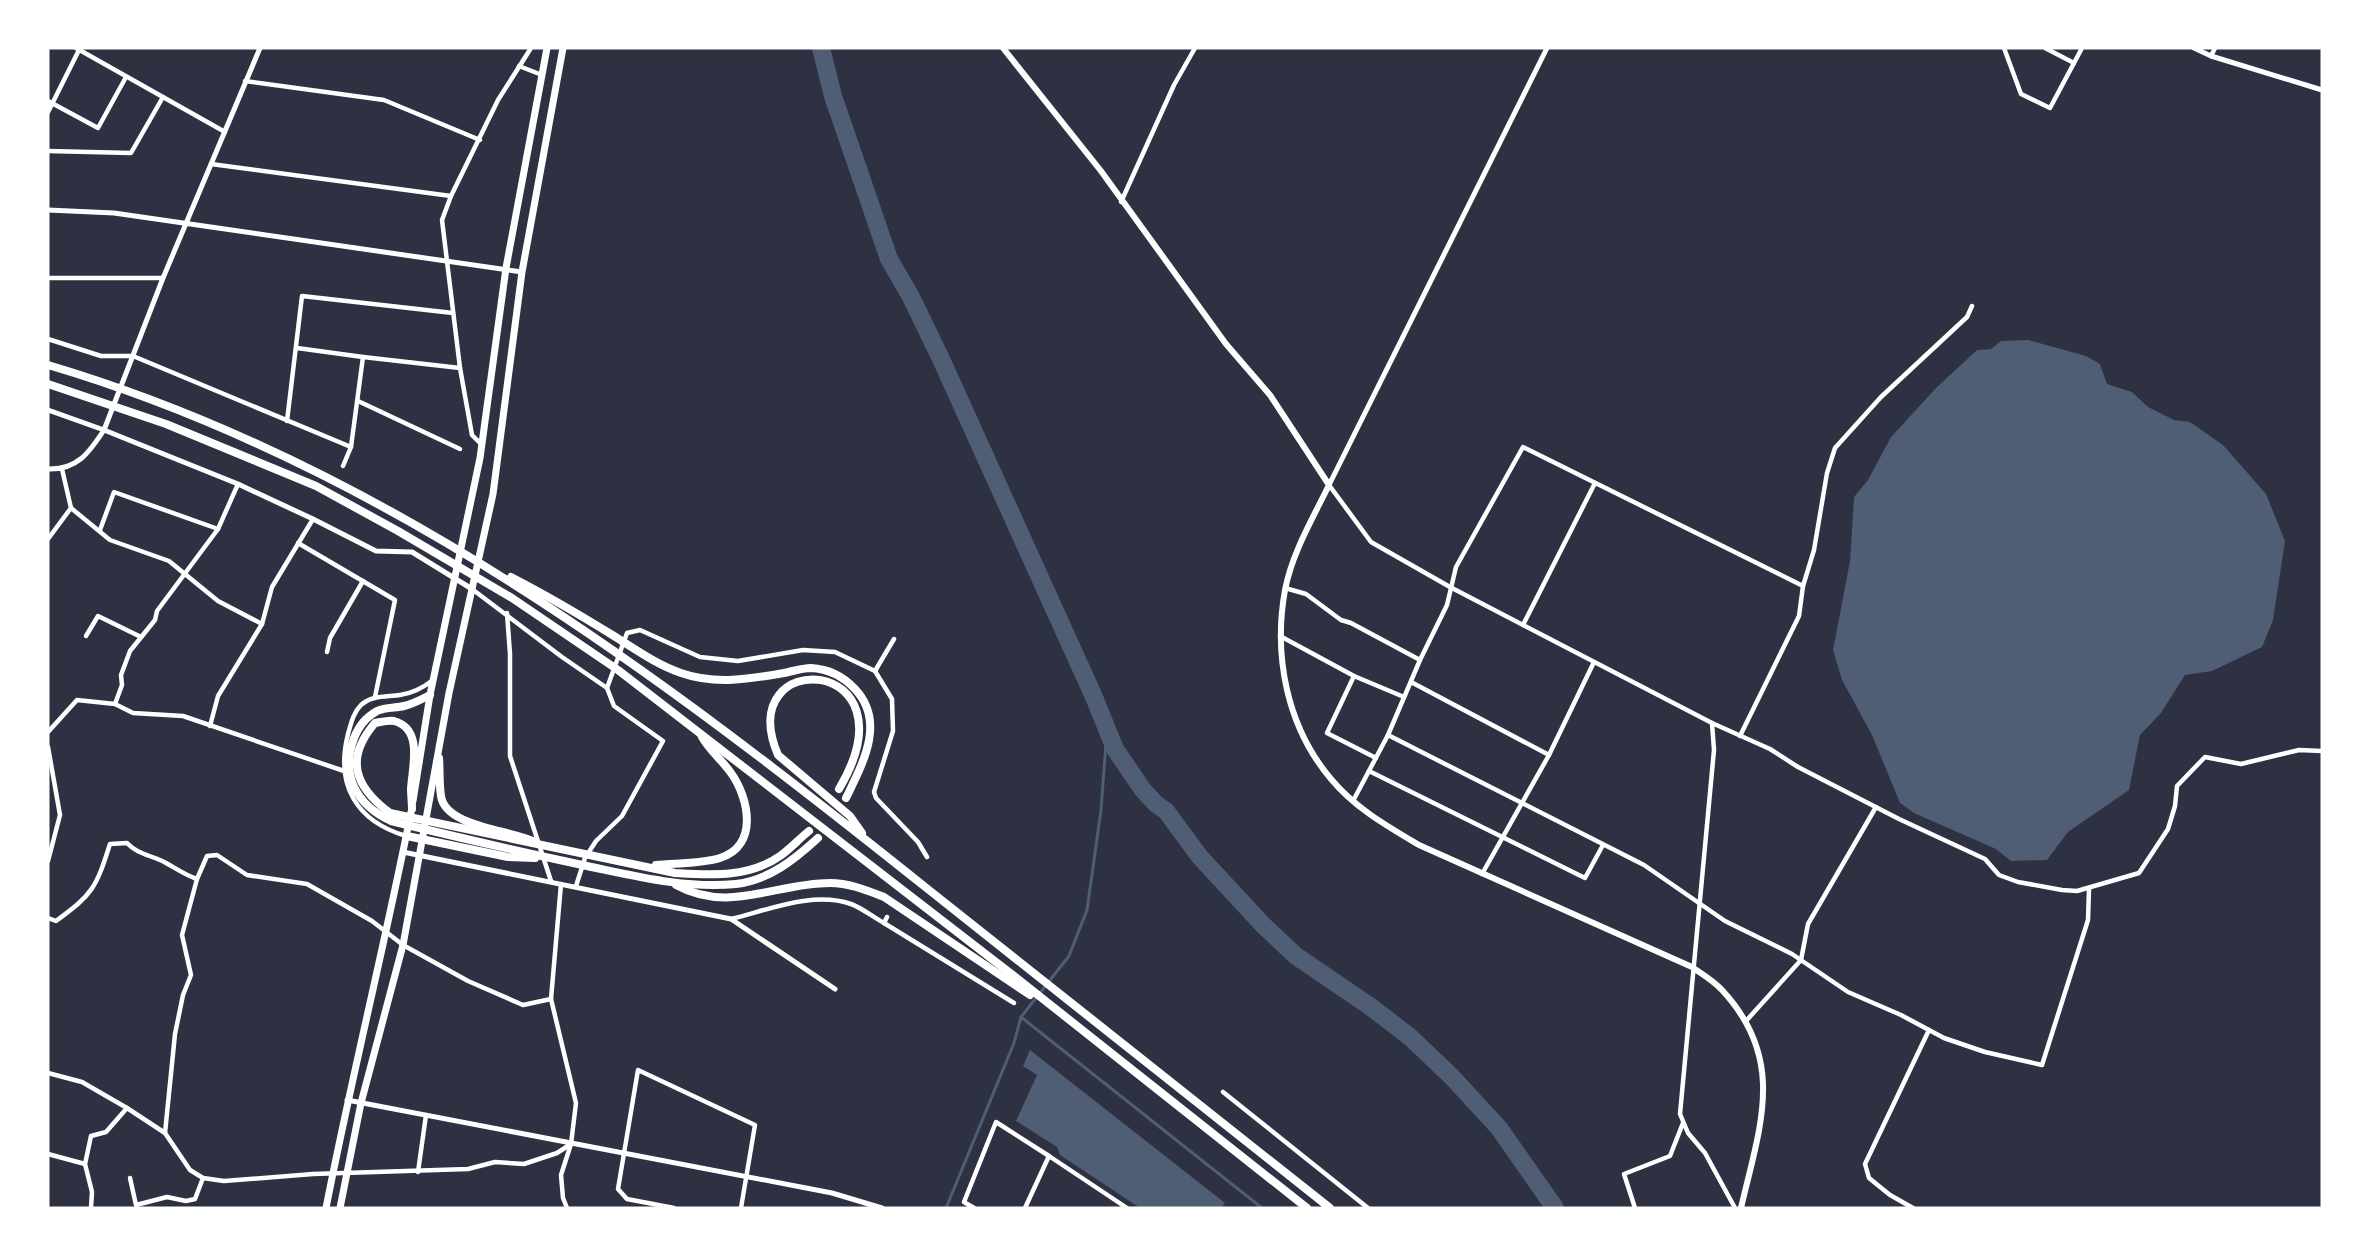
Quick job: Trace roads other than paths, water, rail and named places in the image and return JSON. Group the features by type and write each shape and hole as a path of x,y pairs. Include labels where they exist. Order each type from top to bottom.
{"highway":[{"path":"326,1208 347,1100 387,933 407,836 430,695 456,579 482,445 506,268 547,48"},
{"path":"340,1208 361,1103 403,945 439,758 449,693 493,494 522,272 563,48"},
{"path":"48,365 135,395 260,444 341,483 470,556 552,598 656,663 681,673 707,680 733,680 809,668 839,675 861,695 872,725 869,746 846,798"},
{"path":"48,384 166,424 316,486 512,598 618,670 1307,1208"},
{"path":"470,556 622,656 754,753 1330,1208"},
{"path":"838,789 850,770 860,729 854,707 843,689 833,682 817,678 793,683 776,698 770,714 772,741 778,755 850,816 868,842"},
{"path":"430,695 406,706 378,710 359,724 348,759 349,775 355,790 375,814 675,873 732,874 756,868 780,856 809,831"},
{"path":"412,809 411,790 416,758 414,742 405,726 393,720 375,723 363,737 357,760 361,782 366,791 372,800 391,817 556,859 672,882 737,884 771,874 796,859 818,838"},
{"path":"648,866 721,858 738,847 747,828 747,802 731,773 709,749 701,734"},
{"path":"439,758 441,798 451,813 471,823 523,836 544,846"},
{"path":"407,836 508,857 556,859"},
{"path":"672,882 694,895 735,899 830,883 859,887 884,897 1012,979"}],"main road":[{"path":"1003,48 1101,171 1121,202 1226,344 1270,395 1329,485 1299,547 1285,588 1280,636 1285,681 1301,730 1314,755 1331,780 1353,801 1390,828 1419,845 1692,967 1720,988 1746,1021 1758,1050 1764,1079 1762,1114 1741,1208"}],"street":[{"path":"48,112 50,102 79,48 225,132"},
{"path":"48,469 62,469 72,465 91,450 104,430 163,279 260,48"},
{"path":"482,445 471,435 459,368 442,220 451,196 498,100 531,48"},
{"path":"1121,202 1174,85 1195,48"},
{"path":"1547,48 1329,485 1371,542 1450,588 1712,723 1770,749 1876,807 1985,859 1999,875 2018,882 2062,890 2089,889 2139,873 2154,854 2168,829 2175,806 2177,786 2205,757 2241,764 2299,750 2322,751"},
{"path":"2004,48 2021,94 2050,108 2082,48"},
{"path":"2045,48 2074,63"},
{"path":"2194,48 2211,56 2322,90"},
{"path":"2211,56 2215,48"},
{"path":"519,66 542,75"},
{"path":"50,102 98,128 126,77"},
{"path":"245,81 384,100 480,140"},
{"path":"48,151 131,153 163,97"},
{"path":"211,164 451,196"},
{"path":"48,210 114,213 522,272"},
{"path":"48,278 163,279"},
{"path":"287,421 302,296 453,313"},
{"path":"1740,736 1799,616 1803,586 1814,550 1827,473 1835,448 1881,397 1967,317 1972,306"},
{"path":"48,339 101,356 133,356 351,447"},
{"path":"297,348 459,368"},
{"path":"343,466 351,447 363,357"},
{"path":"357,401 460,449"},
{"path":"48,410 238,484 376,551 412,552 507,613 562,657 607,688 614,706 663,741 622,816 596,841 585,858 576,886"},
{"path":"1353,801 1388,735 1447,604 1456,567 1523,447 1803,586"},
{"path":"62,469 71,508 110,540 169,561 218,601 262,624"},
{"path":"1522,625 1595,483"},
{"path":"115,704 122,685 121,675 130,651 155,620 157,611 218,529 238,484"},
{"path":"100,530 114,492 218,529"},
{"path":"48,539 71,508"},
{"path":"210,726 218,696 262,624 272,586 313,519"},
{"path":"298,543 395,600 375,697"},
{"path":"327,652 330,638 363,581"},
{"path":"1285,588 1306,594 1341,620 1351,623 1420,660"},
{"path":"507,613 510,654 510,756 550,881"},
{"path":"86,636 99,616 141,637"},
{"path":"607,688 627,633 640,630 700,657 738,661 803,650 835,652 875,670 892,699 893,731 874,792 876,798 918,842 927,857"},
{"path":"1280,636 1353,676 1404,697"},
{"path":"875,670 894,639"},
{"path":"1482,874 1549,755 1594,662"},
{"path":"1353,676 1327,733 1376,758"},
{"path":"407,836 393,832 367,815 346,786 344,771 346,741 353,717 361,705 375,697 401,695 422,689 435,679"},
{"path":"1411,682 1549,755"},
{"path":"48,732 77,700 115,704 133,713 183,716 344,771"},
{"path":"1712,723 1713,750 1680,1114 1688,1133 1705,1153 1735,1208"},
{"path":"1388,735 1644,866 1725,921 1792,954 1848,992 1944,1038 1985,1052 2042,1065 2088,920 2089,889"},
{"path":"48,747 60,815 48,861"},
{"path":"1369,771 1585,878 1603,844"},
{"path":"1746,1021 1800,960 1808,924 1876,807"},
{"path":"48,918 56,921 82,902 99,881 110,844 127,843 135,852 164,862 197,879"},
{"path":"403,852 731,919 834,989"},
{"path":"165,1133 175,1034 183,995 190,975 182,935 197,879 207,856 217,855 247,875 307,884 372,921 403,945 468,981 523,1005 551,999"},
{"path":"561,884 551,999 576,1102 571,1144 561,1175 562,1198 567,1208"},
{"path":"731,919 801,902 823,900 851,904 1014,1003"},
{"path":"884,923 887,917"},
{"path":"1913,1208 1890,1195 1869,1178 1865,1164 1929,1030"},
{"path":"674,1208 627,1199 618,1189 638,1070 755,1125 741,1208"},
{"path":"48,1073 82,1082 127,1108 165,1133 190,1170 203,1178 224,1181 347,1173 468,1169 495,1162 524,1164 557,1153 571,1144"},
{"path":"1222,1092 1368,1208"},
{"path":"347,1100 832,1193 882,1208"},
{"path":"90,1208 92,1192 85,1164 91,1136 106,1132 127,1108"},
{"path":"418,1172 426,1116"},
{"path":"974,1208 964,1202 996,1122 1127,1208"},
{"path":"1635,1208 1624,1174 1670,1156 1683,1123"},
{"path":"48,1154 85,1164"},
{"path":"1024,1208 1049,1156"},
{"path":"130,1178 136,1205 167,1197 186,1201 195,1198 203,1178"}],"water":[{"path":"2028,340 2086,356 2100,364 2107,384 2132,392 2148,407 2174,420 2190,422 2223,445 2266,494 2285,541 2273,620 2262,647 2212,671 2185,675 2161,713 2140,735 2129,790 2068,832 2047,860 2011,861 1996,849 1914,813 1900,803 1872,735 1842,680 1833,650 1850,561 1854,497 1868,480 1891,437 1936,388 1977,350 1991,349 2001,341"},
{"path":"1030,1050 1225,1203 1221,1208 1140,1208 1060,1155 1057,1147 1016,1121 1037,1075 1023,1066"}],"waterway":[{"path":"821,48 833,96 889,259 911,297 941,359 1094,697 1115,749 1143,790 1166,811 1200,857 1263,925 1296,956 1371,1007 1410,1037 1451,1076 1499,1128 1555,1208"},
{"path":"946,1208 1014,1043 1021,1017 1069,956 1087,910 1101,810 1107,729"},
{"path":"1021,1017 1262,1208"}]}
